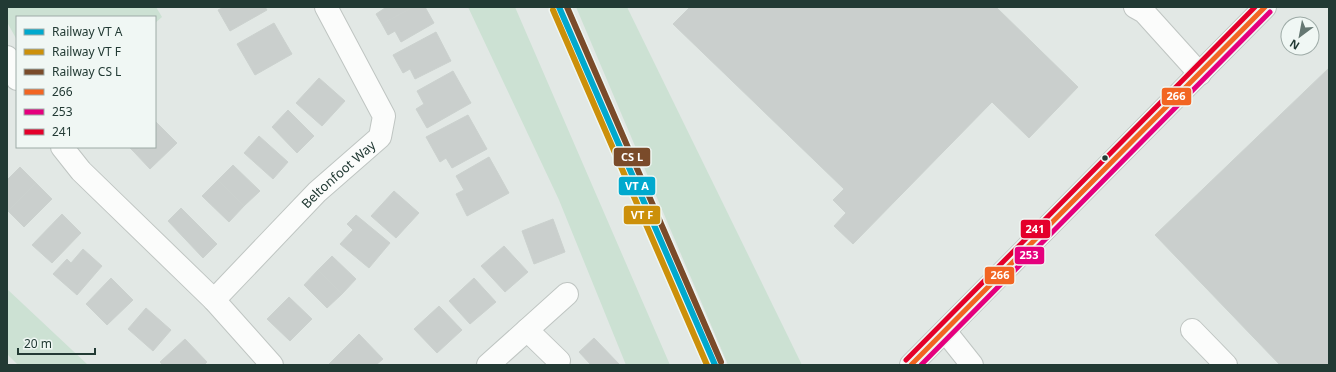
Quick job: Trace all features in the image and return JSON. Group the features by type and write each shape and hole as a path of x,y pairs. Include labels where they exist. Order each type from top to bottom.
{"street":[{"name":"Beltonfoot Way","path":"214,300 317,192 380,137 384,116 326,7"},
{"path":"1135,7 1144,12 1200,74"},
{"path":"911,365 1265,7"},
{"path":"7,57 16,77"},
{"path":"63,148 81,171 214,300 272,365"},
{"path":"488,365 567,294"},
{"path":"527,330 559,361"},
{"path":"1192,330 1226,365"},
{"path":"944,331 972,365"}],"green space":[{"path":"7,7 156,7 162,17 156,22 156,16 16,16 16,38 8,24"},
{"path":"468,7 515,7 670,365 626,365 559,200"},
{"path":"576,7 627,7 802,365 728,365"},
{"path":"7,289 88,365 18,365 7,354"}],"building":[{"path":"224,7 265,7 267,10 230,31 218,10"},
{"path":"385,7 413,7 382,24 376,14"},
{"path":"413,7 425,7 434,23 401,42 395,31 388,35 382,24"},
{"path":"690,7 996,7 1078,87 1029,138 992,102 853,244 834,226 846,213 833,200 844,189 673,24"},
{"path":"274,23 292,54 255,75 237,44"},
{"path":"436,32 451,61 415,79 410,69 403,73 393,55"},
{"path":"1329,68 1329,365 1280,365 1155,235"},
{"path":"453,71 471,103 427,128 416,109 424,104 417,91"},
{"path":"319,78 345,101 322,126 296,103"},
{"path":"288,110 314,136 297,153 272,127"},
{"path":"468,115 487,149 452,168 446,158 440,162 426,137"},
{"path":"156,122 161,127 156,133"},
{"path":"161,127 177,143 150,169 135,153 140,148 156,148 156,133"},
{"path":"259,136 288,162 273,179 244,153"},
{"path":"130,148 140,148 135,153"},
{"path":"489,157 509,193 467,216 456,194 464,190 456,176"},
{"path":"233,165 260,191 244,206 218,180"},
{"path":"20,167 36,183 8,211 7,180"},
{"path":"218,180 244,206 229,222 202,196"},
{"path":"36,183 52,199 24,227 8,211"},
{"path":"394,191 419,213 396,238 371,216"},
{"path":"181,208 217,244 203,258 168,221"},
{"path":"62,214 81,233 52,263 32,245"},
{"path":"356,215 390,243 369,268 340,244 353,230 347,224"},
{"path":"553,219 565,252 534,264 522,231"},
{"path":"504,246 528,272 505,292 481,266"},
{"path":"83,249 102,266 77,295 53,274 67,259 71,263"},
{"path":"332,256 356,279 342,294 318,270"},
{"path":"318,270 342,294 327,308 304,285"},
{"path":"111,278 133,300 107,325 86,304"},
{"path":"474,278 496,302 470,324 449,301"},
{"path":"289,297 312,319 290,341 267,319"},
{"path":"439,306 462,330 437,353 414,329"},
{"path":"146,308 171,330 153,351 128,329"},
{"path":"359,334 383,359 376,365 328,365"},
{"path":"594,338 619,364 618,365 591,365 579,352"},
{"path":"185,339 207,362 204,365 163,365 160,362"}],"transit line":[{"path":"559,7 715,365"},
{"path":"567,7 721,362"},
{"name":"241","path":"906,360 1255,7"},
{"name":"266","path":"911,365 1265,7"},
{"path":"553,10 707,365"},
{"name":"253","path":"921,365 1270,12"}]}
